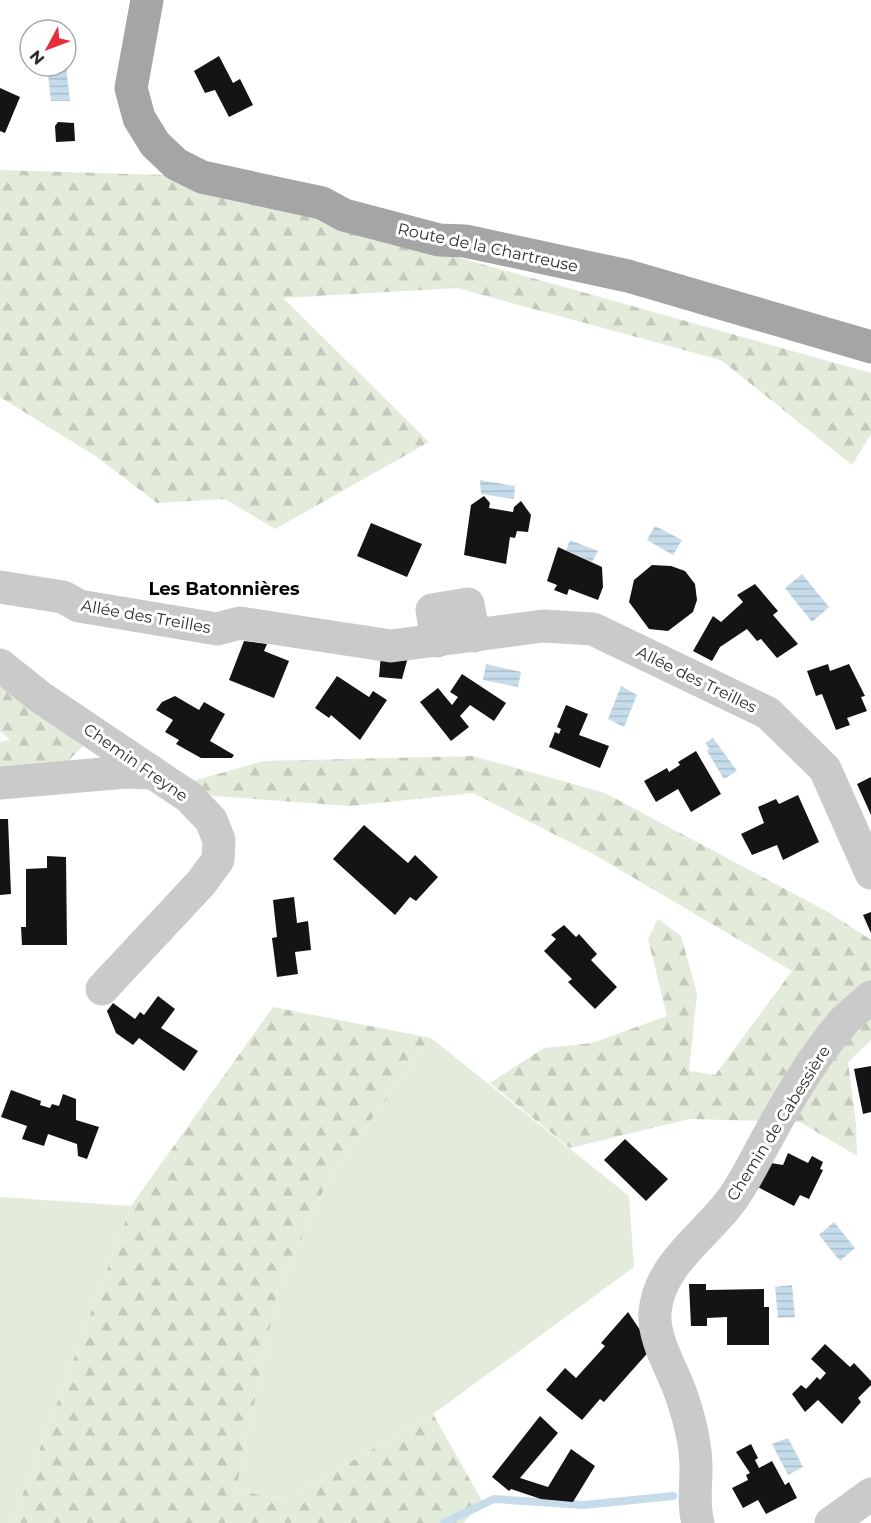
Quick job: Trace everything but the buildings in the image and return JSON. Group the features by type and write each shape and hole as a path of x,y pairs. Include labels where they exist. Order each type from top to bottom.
{"main road":[{"name":"Route de la Chartreuse","path":"147,0 132,88 139,118 155,144 176,164 202,177 322,203 345,215 439,240 465,241 628,276 871,347"}],"street":[{"name":"Allée des Treilles","path":"0,587 63,597 78,606 218,629 240,623 391,646 543,626 593,629 768,713 825,769 871,873"},
{"name":"Chemin Freyne","path":"0,665 40,697 189,797 211,820 219,840 218,860 201,883 102,989"},
{"path":"0,783 126,772 153,773"},
{"name":"Chemin de Cabessière","path":"698,1523 694,1507 696,1468 692,1433 681,1393 662,1351 655,1312 662,1290 676,1260 732,1201 821,1052 845,1020 871,997"},
{"path":"831,1523 871,1494"}],"green space":[{"path":"0,170 164,175 871,373 871,434 852,465 721,360 457,288 283,298 429,442 275,529 225,499 157,503 97,457 0,397"},
{"path":"0,675 86,743 63,766 0,778 0,742 10,740 0,731"},
{"path":"473,756 605,793 830,913 871,940 871,1040 848,1062 856,1123 857,1156 800,1122 689,1119 570,1148 490,1083 544,1048 592,1043 667,1016 648,939 658,919 681,936 697,993 689,1071 715,1075 792,971 593,854 473,793 350,806 214,796 182,784 264,761"},
{"path":"273,1007 431,1038 329,1178 278,1290 236,1490 285,1500 433,1414 483,1503 463,1523 12,1523 131,1206"},
{"path":"431,1038 629,1196 634,1267 433,1414 285,1500 236,1490 278,1290 329,1178"},
{"path":"0,1197 131,1206 12,1523 0,1523"}],"water":[{"path":"48,78 67,78 70,101 51,101"},
{"path":"480,480 515,486 514,499 481,494"},
{"path":"655,526 682,540 673,555 647,540"},
{"path":"570,540 598,551 592,562 566,550"},
{"path":"802,574 829,607 812,622 785,588"},
{"path":"486,664 521,672 518,687 483,680"},
{"path":"621,686 637,695 624,727 608,719"},
{"path":"713,738 737,771 724,779 707,751 709,748 705,743"},
{"path":"834,1222 855,1248 840,1261 819,1235"},
{"path":"792,1285 795,1317 778,1318 775,1287"},
{"path":"788,1438 803,1467 788,1475 772,1444"}],"waterway":[{"path":"444,1523 494,1499 584,1505 673,1496"}],"district":[{"name":"Les Batonnières","path":"224,589"}]}
